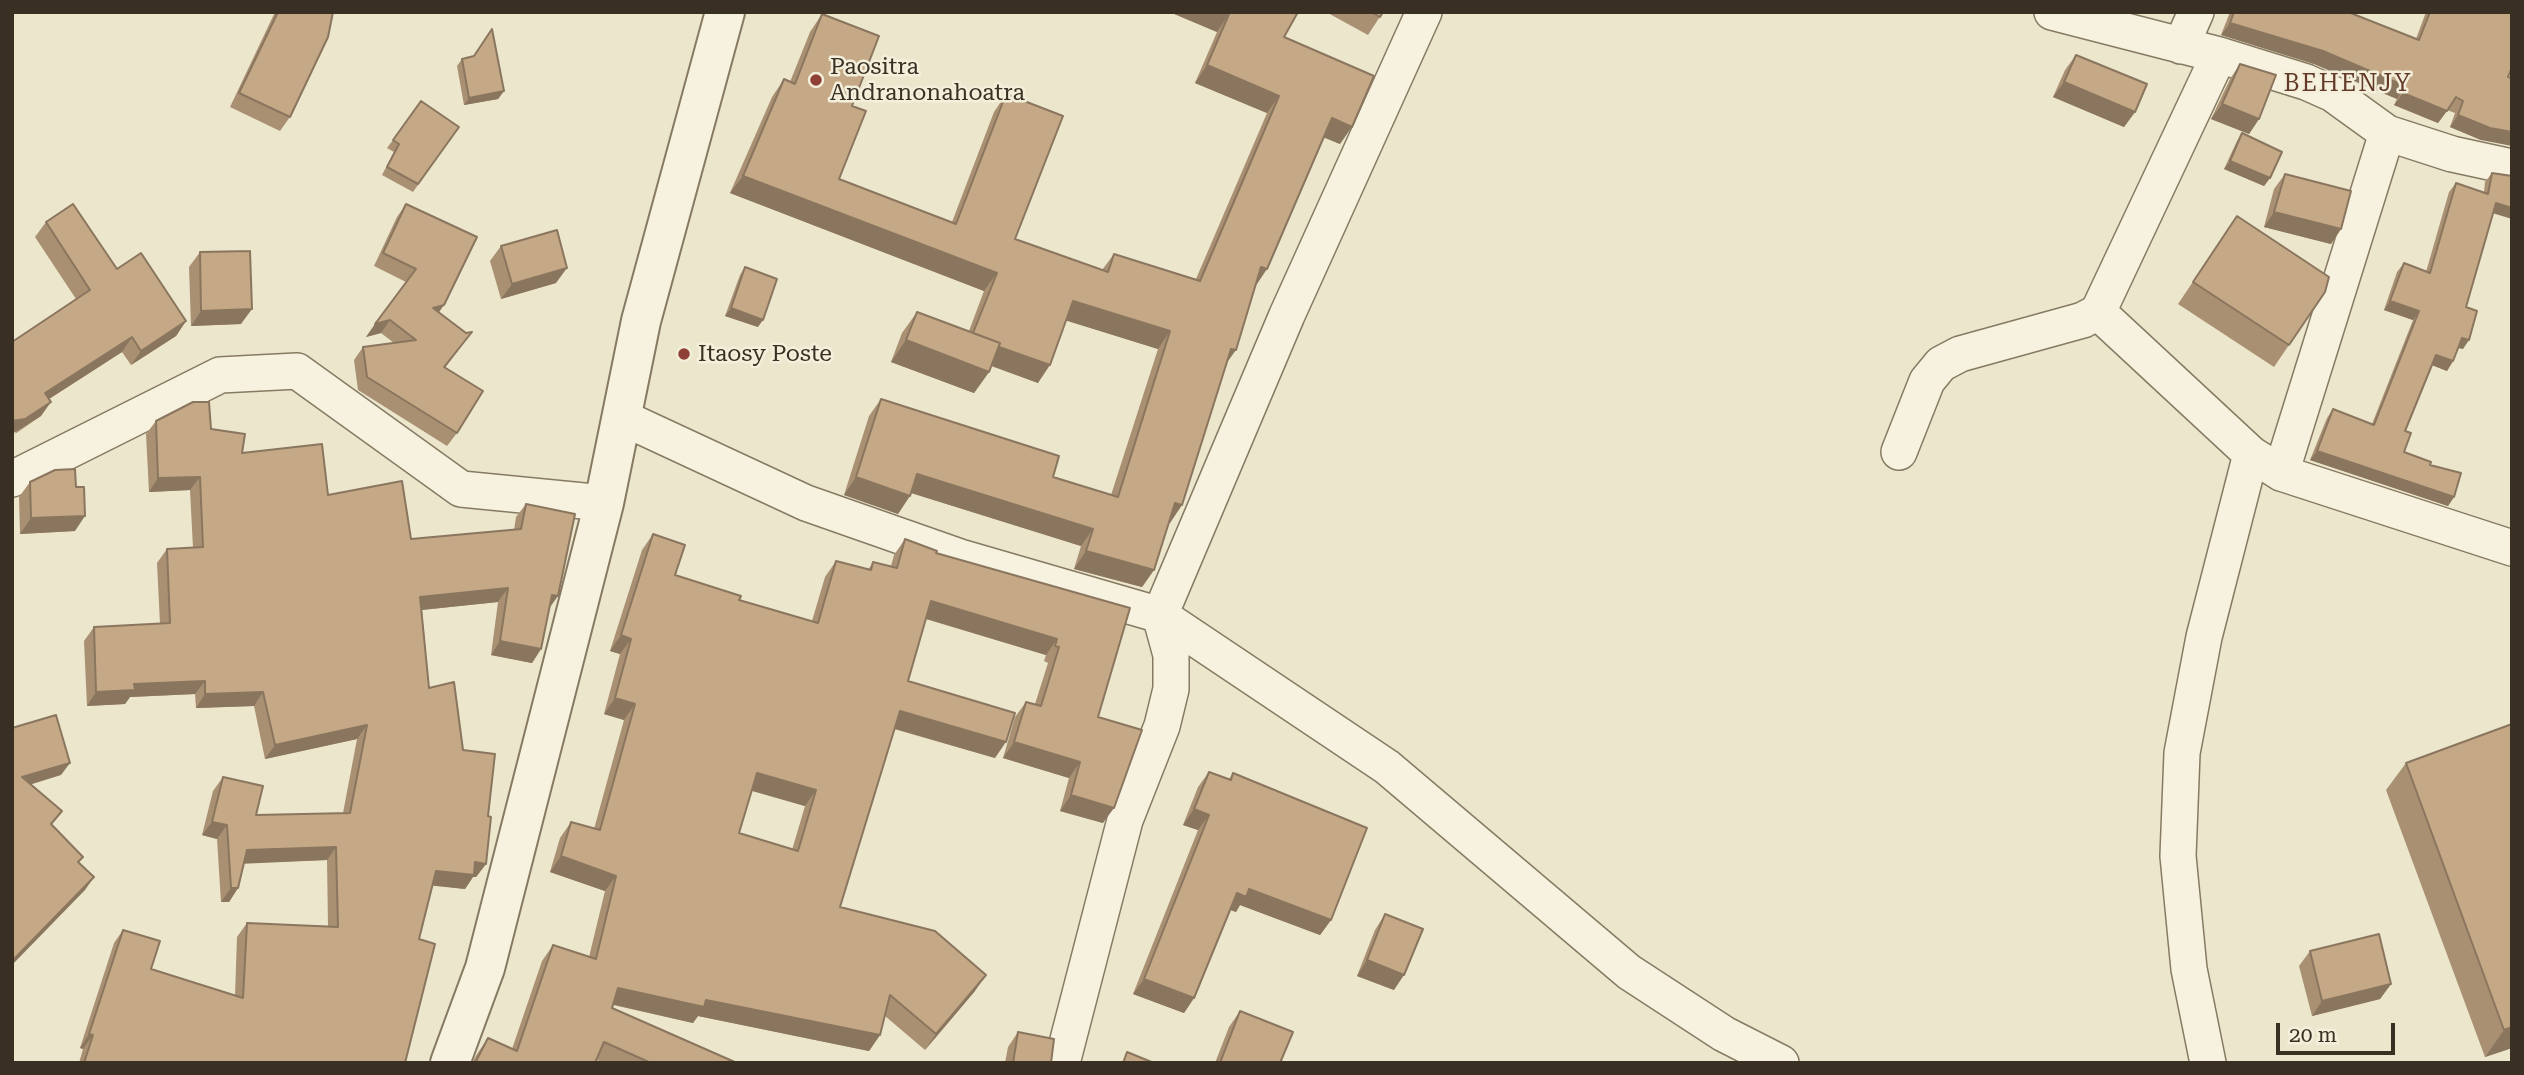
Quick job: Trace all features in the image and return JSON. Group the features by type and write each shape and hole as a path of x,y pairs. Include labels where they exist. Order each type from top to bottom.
{"street":[{"path":"450,1063 485,968 604,503 641,321 725,12"},
{"path":"1062,1063 1125,820 1162,726 1171,689 1171,655 1160,615 1287,315 1423,12"},
{"path":"2052,12 2219,55 2333,94 2387,133 2452,155 2512,167"},
{"path":"2181,46 2196,12"},
{"path":"1899,452 1927,381 1941,365 1960,354 2083,320 2098,312 2219,55"},
{"path":"2281,473 2387,133"},
{"path":"2098,312 2251,454 2281,473 2512,548"},
{"path":"12,479 220,375 297,371 460,489 604,503"},
{"path":"621,417 806,503 960,557 1160,615 1387,767 1629,972 1724,1034 1781,1063"},
{"path":"2208,1063 2189,969 2178,856 2182,753 2204,637 2251,454"}],"building":[{"path":"278,12 333,12 328,37 290,117 239,93"},
{"path":"1224,12 1298,12 1284,37 1374,76 1352,127 1332,118 1267,269 1261,267 1236,350 1231,349 1182,505 1175,503 1154,570 1086,551 1093,529 917,474 910,496 856,477 881,399 1059,456 1053,477 1118,497 1170,331 1073,301 1050,365 999,347 1000,343 973,333 997,273 743,176 784,79 795,84 822,14 879,36 852,106 866,111 839,179 956,224 1006,94 1063,116 1015,239 1108,272 1114,254 1200,281 1279,96 1207,65 1229,14"},
{"path":"2234,12 2348,12 2419,40 2430,12 2512,12 2512,67 2508,77 2512,78 2512,132 2490,128 2458,115 2463,101 2456,97 2447,111 2403,93 2405,86 2323,51 2230,23"},
{"path":"492,29 504,91 469,98 462,59 474,56"},
{"path":"2076,55 2147,84 2135,112 2064,82"},
{"path":"2240,64 2276,75 2259,119 2222,104"},
{"path":"421,101 459,127 418,184 387,167 399,144 393,140"},
{"path":"2242,133 2282,152 2270,178 2230,161"},
{"path":"2492,173 2512,176 2512,208 2496,203 2466,307 2477,311 2469,340 2462,338 2453,361 2436,355 2405,431 2411,433 2404,452 2431,462 2430,465 2461,473 2454,497 2317,451 2333,409 2374,425 2419,311 2390,301 2404,263 2430,273 2456,183 2488,194"},
{"path":"2285,174 2351,191 2341,229 2274,212"},
{"path":"73,204 117,269 141,253 186,321 141,351 132,337 45,393 51,402 25,419 12,421 12,342 90,290 46,222"},
{"path":"406,204 477,237 444,305 433,308 466,333 472,332 444,367 483,391 457,433 367,377 363,347 416,340 390,320 375,324 416,269 383,253"},
{"path":"2237,216 2329,277 2325,292 2289,345 2193,282"},
{"path":"557,230 567,268 512,284 501,246"},
{"path":"250,251 252,309 201,311 200,252"},
{"path":"745,267 777,279 763,320 731,308"},
{"path":"917,312 1000,343 989,372 906,340"},
{"path":"193,402 209,402 211,429 245,434 242,453 322,444 328,495 402,481 411,539 521,529 526,504 575,514 558,596 552,595 541,649 500,641 508,588 420,597 429,688 454,682 463,750 495,754 486,864 475,862 474,875 436,871 419,939 435,944 405,1063 84,1063 93,1035 89,1034 123,930 160,941 151,969 243,998 247,923 338,927 336,847 247,850 238,888 231,888 227,825 212,822 223,777 263,786 256,815 350,813 367,725 275,745 263,692 205,694 205,681 134,684 135,690 96,692 94,627 170,623 167,549 203,547 200,477 158,478 156,421"},
{"path":"75,469 76,487 84,487 85,516 31,518 30,482 55,470"},
{"path":"653,534 685,545 675,575 741,596 739,600 818,623 836,561 871,570 873,562 897,568 905,539 937,551 936,553 1130,608 1098,717 1142,730 1114,808 1071,795 1080,762 1014,742 1026,702 1041,706 1059,647 1055,646 1057,639 931,601 908,681 1015,713 1006,742 900,711 840,907 935,931 986,975 936,1034 890,995 880,1035 706,1000 704,1007 618,988 612,1008 737,1063 651,1063 604,1042 595,1063 475,1063 488,1038 517,1051 553,945 596,959 616,876 561,856 571,822 600,830 635,704 615,698 631,639 621,635","holes":["757,773 816,790 798,851 739,833"]},
{"path":"56,715 70,763 22,777 62,811 51,824 83,857 78,862 94,877 12,961 12,728"},
{"path":"2512,724 2512,1027 2504,1030 2406,763"},
{"path":"1209,772 1231,780 1233,773 1367,828 1331,920 1249,889 1246,897 1237,893 1194,998 1144,979 1209,815 1194,809"},
{"path":"1385,914 1423,929 1404,975 1367,960"},
{"path":"2379,934 2391,984 2322,1001 2310,951"},
{"path":"1240,1011 1293,1032 1280,1063 1220,1063"},
{"path":"1018,1032 1054,1039 1051,1063 1013,1063"},
{"path":"1127,1052 1154,1063 1123,1063"}],"place":[{"name":"Paositra Andranonahoatra","path":"816,80"},
{"name":"Itaosy Poste","path":"684,354"}],"district":[{"name":"BEHENJY","path":"2348,84"}]}
